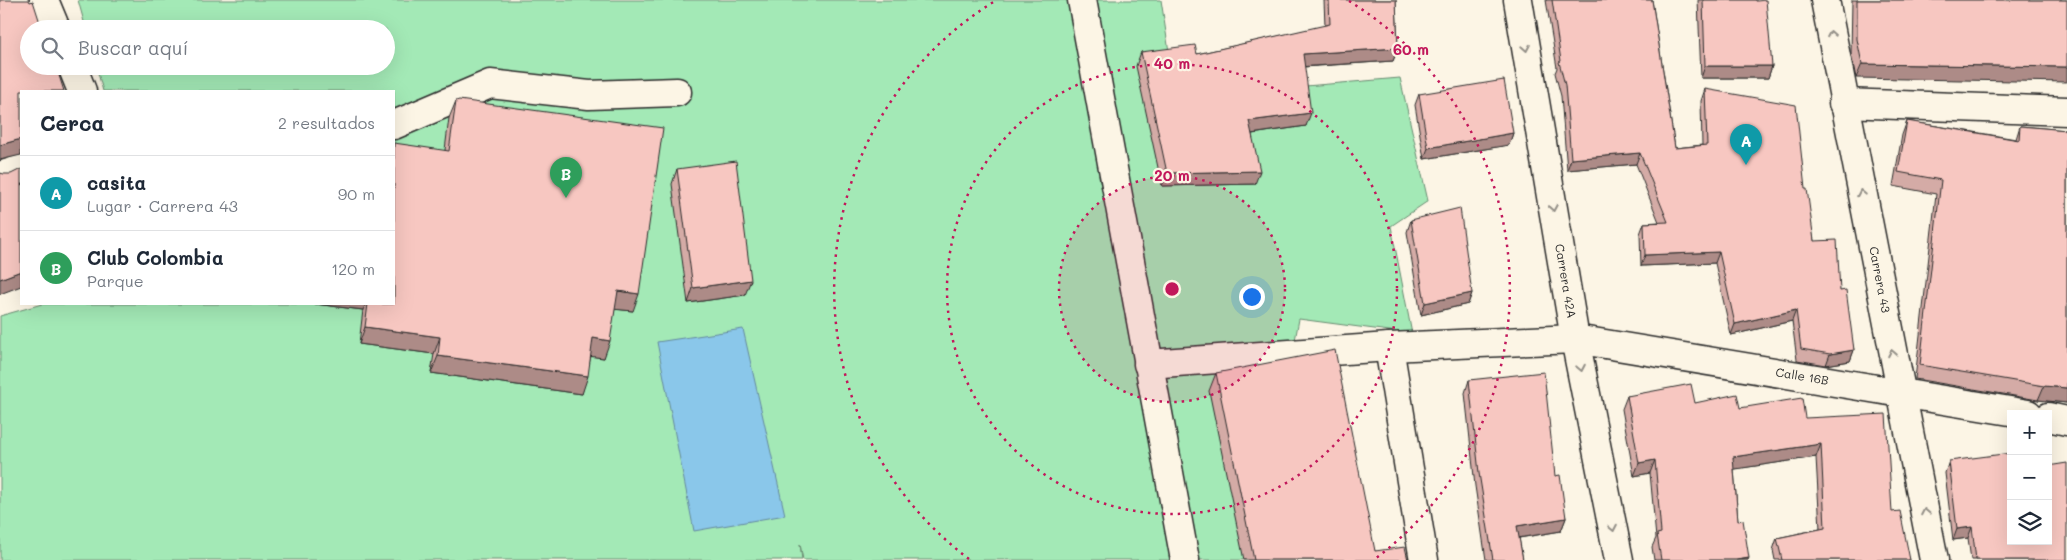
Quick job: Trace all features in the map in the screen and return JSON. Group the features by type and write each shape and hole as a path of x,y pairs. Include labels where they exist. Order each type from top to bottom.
{"street":[{"path":"44,0 52,20"},
{"path":"1082,0 1185,560"},
{"name":"Carrera 42A","path":"1518,0 1575,339 1620,560"},
{"name":"Carrera 43","path":"1825,0 1843,103 1934,560"},
{"path":"395,125 490,84 589,94 677,92"},
{"path":"1843,103 2067,112"},
{"path":"0,176 20,169"},
{"name":"Calle 16B","path":"1148,364 1390,347 1575,339 1900,391 2007,410"},
{"path":"1390,347 1424,560"},
{"path":"2052,418 2067,421"}],"green space":[{"path":"78,0 1161,0 1176,97 1400,78 1428,201 1391,226 1412,334 1299,319 1254,560 803,560 800,544 802,560 0,560 0,316 38,305 395,305 395,90 103,90 99,75 395,75 395,20 84,20"}],"water":[{"path":"743,329 785,515 694,531 657,342"}],"building":[{"path":"0,0 29,0 30,2 33,1 39,20 20,20 20,75 59,75 64,90 20,90 20,139 0,145"},
{"path":"1329,0 1396,0 1398,48 1303,54 1311,113 1249,121 1260,171 1167,173 1141,52 1195,45 1197,54 1330,24"},
{"path":"1552,0 1652,0 1675,148 1707,145 1705,89 1796,105 1805,189 1807,189 1814,241 1837,240 1840,291 1846,290 1854,350 1830,354 1801,349 1796,310 1735,324 1719,252 1645,255 1644,223 1668,222 1640,153 1571,159 1565,85 1559,62 1561,61"},
{"path":"1703,0 1766,0 1772,66 1705,66"},
{"path":"1857,0 2067,0 2067,67 1862,64 1857,39"},
{"path":"1504,80 1513,133 1428,148 1419,94"},
{"path":"456,101 663,128 639,294 618,291 610,341 593,338 588,376 438,356 440,337 365,327 368,305 395,305 395,143 449,151"},
{"path":"1907,121 2019,140 2020,126 2067,130 2067,388 2044,386 1920,365 1941,180 1898,172"},
{"path":"736,161 751,280 693,288 677,169"},
{"path":"20,170 20,271 0,279 0,173 11,174"},
{"path":"1460,208 1472,293 1425,303 1411,220"},
{"path":"1335,350 1375,551 1405,547 1408,560 1254,560 1216,373"},
{"path":"1544,372 1555,476 1560,475 1566,518 1517,526 1523,560 1493,560 1479,473 1469,380"},
{"path":"1691,384 1695,403 1737,394 1740,408 1802,398 1805,418 1886,414 1892,512 1900,511 1910,560 1782,560 1777,538 1825,528 1821,444 1733,457 1738,521 1743,520 1749,558 1736,560 1661,560 1657,534 1661,533 1655,460 1639,463 1627,396"},
{"path":"2007,454 2007,545 2052,545 2052,465 2067,463 2067,560 1976,560 1972,527 1957,529 1949,461"}],"place":[{"name":"casita","path":"1746,165"},
{"name":"Club Colombia","path":"566,198"}]}
